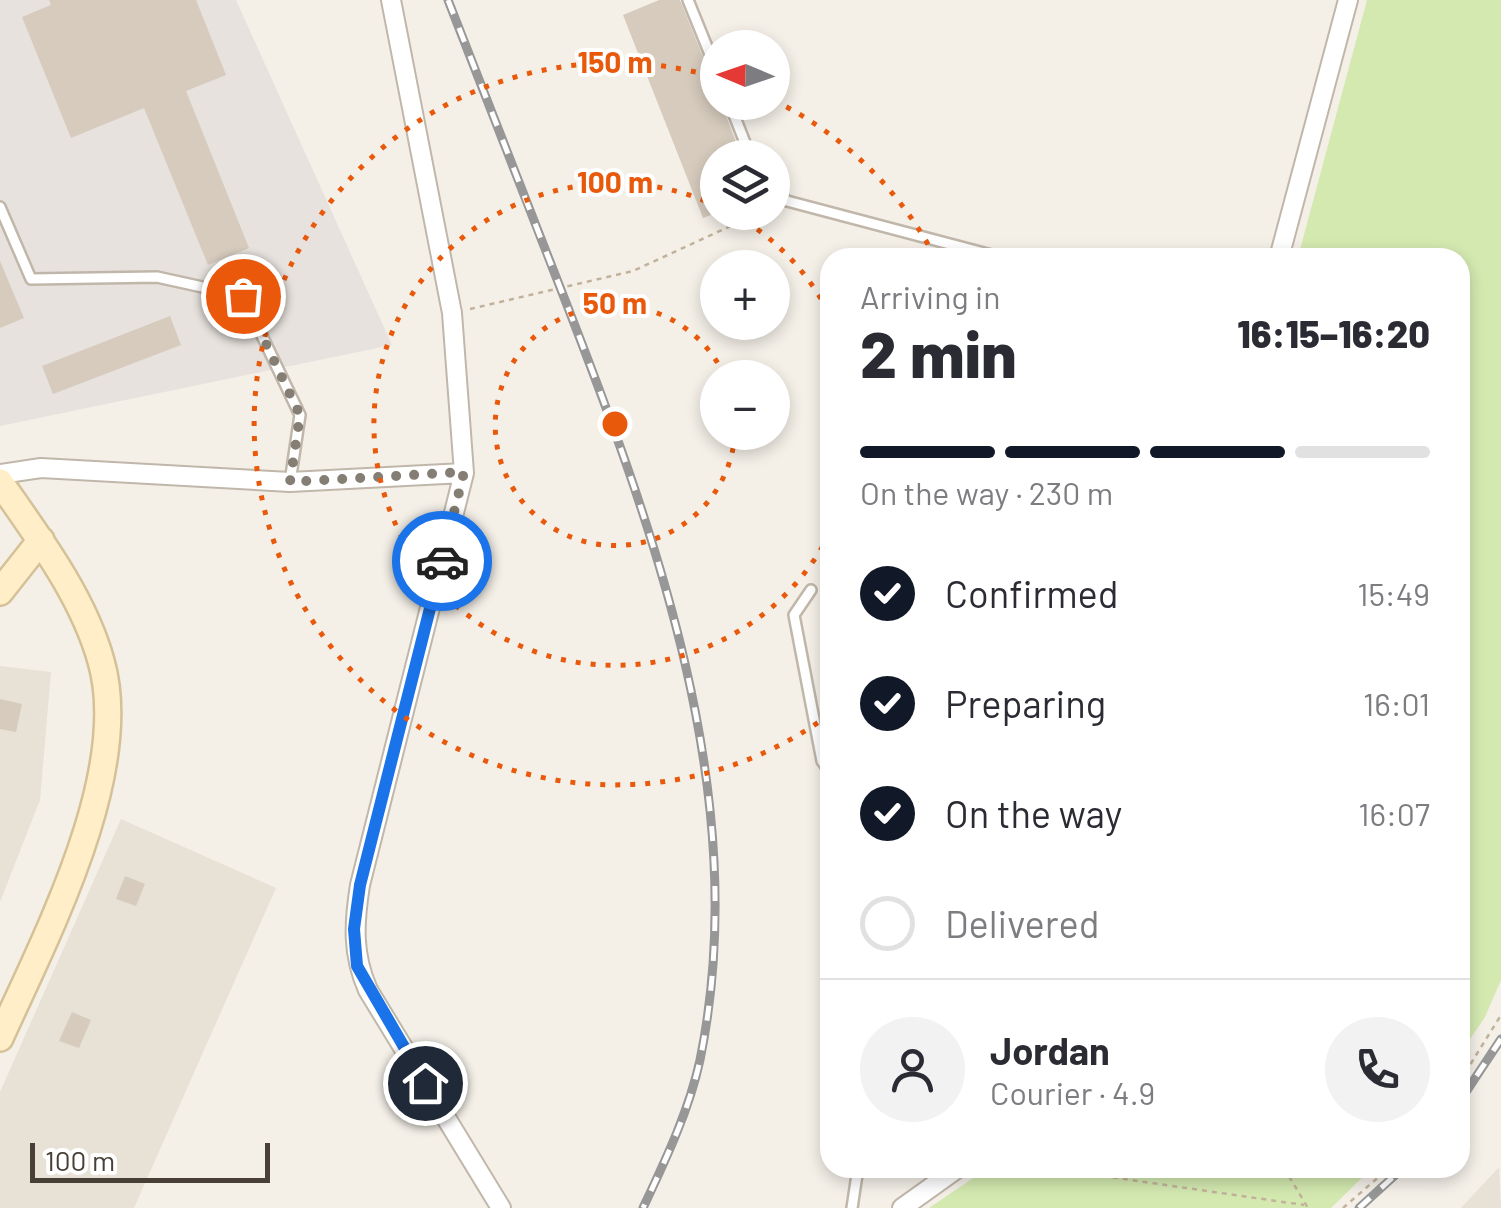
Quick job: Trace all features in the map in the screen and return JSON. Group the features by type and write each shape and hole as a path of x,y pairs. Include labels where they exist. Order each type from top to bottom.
{"main road":[{"path":"0,482 41,540 87,624 102,663 107,712 102,772 78,862 0,1038"},
{"path":"0,592 41,540"}],"street":[{"path":"392,0 452,313 464,472 360,885 354,929 357,966 502,1208"},
{"path":"1282,248 1348,0"},
{"path":"0,474 40,468 290,482 464,472"},
{"path":"902,1208 944,1178"}],"lane":[{"path":"688,0 700,30"},
{"path":"790,202 965,248"},
{"path":"0,207 31,279 156,277 243,296 300,415 290,482"},
{"path":"811,590 794,615 820,751"},
{"path":"852,1208 856,1178"}],"path":[{"path":"452,313 633,271 722,230"},
{"path":"1470,1064 1501,1015"},
{"path":"1117,1178 1306,1206"},
{"path":"1290,1178 1306,1206"},
{"path":"1343,1208 1378,1178"}],"shaded area":[{"path":"0,0 236,0 392,345 0,426"},
{"path":"0,666 51,672 40,800 0,902"},
{"path":"121,819 276,888 134,1208 0,1208 0,1092"},
{"path":"1499,1167 1501,1208 1461,1208"}],"green space":[{"path":"1367,0 1501,0 1501,980 1470,1039 1470,248 1300,248"},
{"path":"973,1178 1362,1178 1331,1208 929,1208"}],"building":[{"path":"49,0 196,0 226,75 186,91 249,248 208,265 144,108 71,138 22,17 51,5"},
{"path":"659,0 680,0 700,49 700,120 728,120 735,140 700,140 700,210 623,15"},
{"path":"0,261 24,318 0,328"},
{"path":"170,316 181,345 53,394 42,366"},
{"path":"0,699 22,704 16,732 0,729"},
{"path":"125,876 145,884 136,906 116,899"},
{"path":"72,1012 91,1020 79,1048 59,1041"}],"railway":[{"path":"448,0 628,469 685,663 704,761 714,861 713,960 700,1060 683,1117 643,1208"},
{"path":"1470,1086 1501,1039"},
{"path":"1359,1208 1392,1178"}],"way so far":[{"path":"243,296 300,415 290,482 464,472 442,561"}],"route":[{"path":"425,1083 368,990 357,966 354,929 360,885 442,561"}]}
